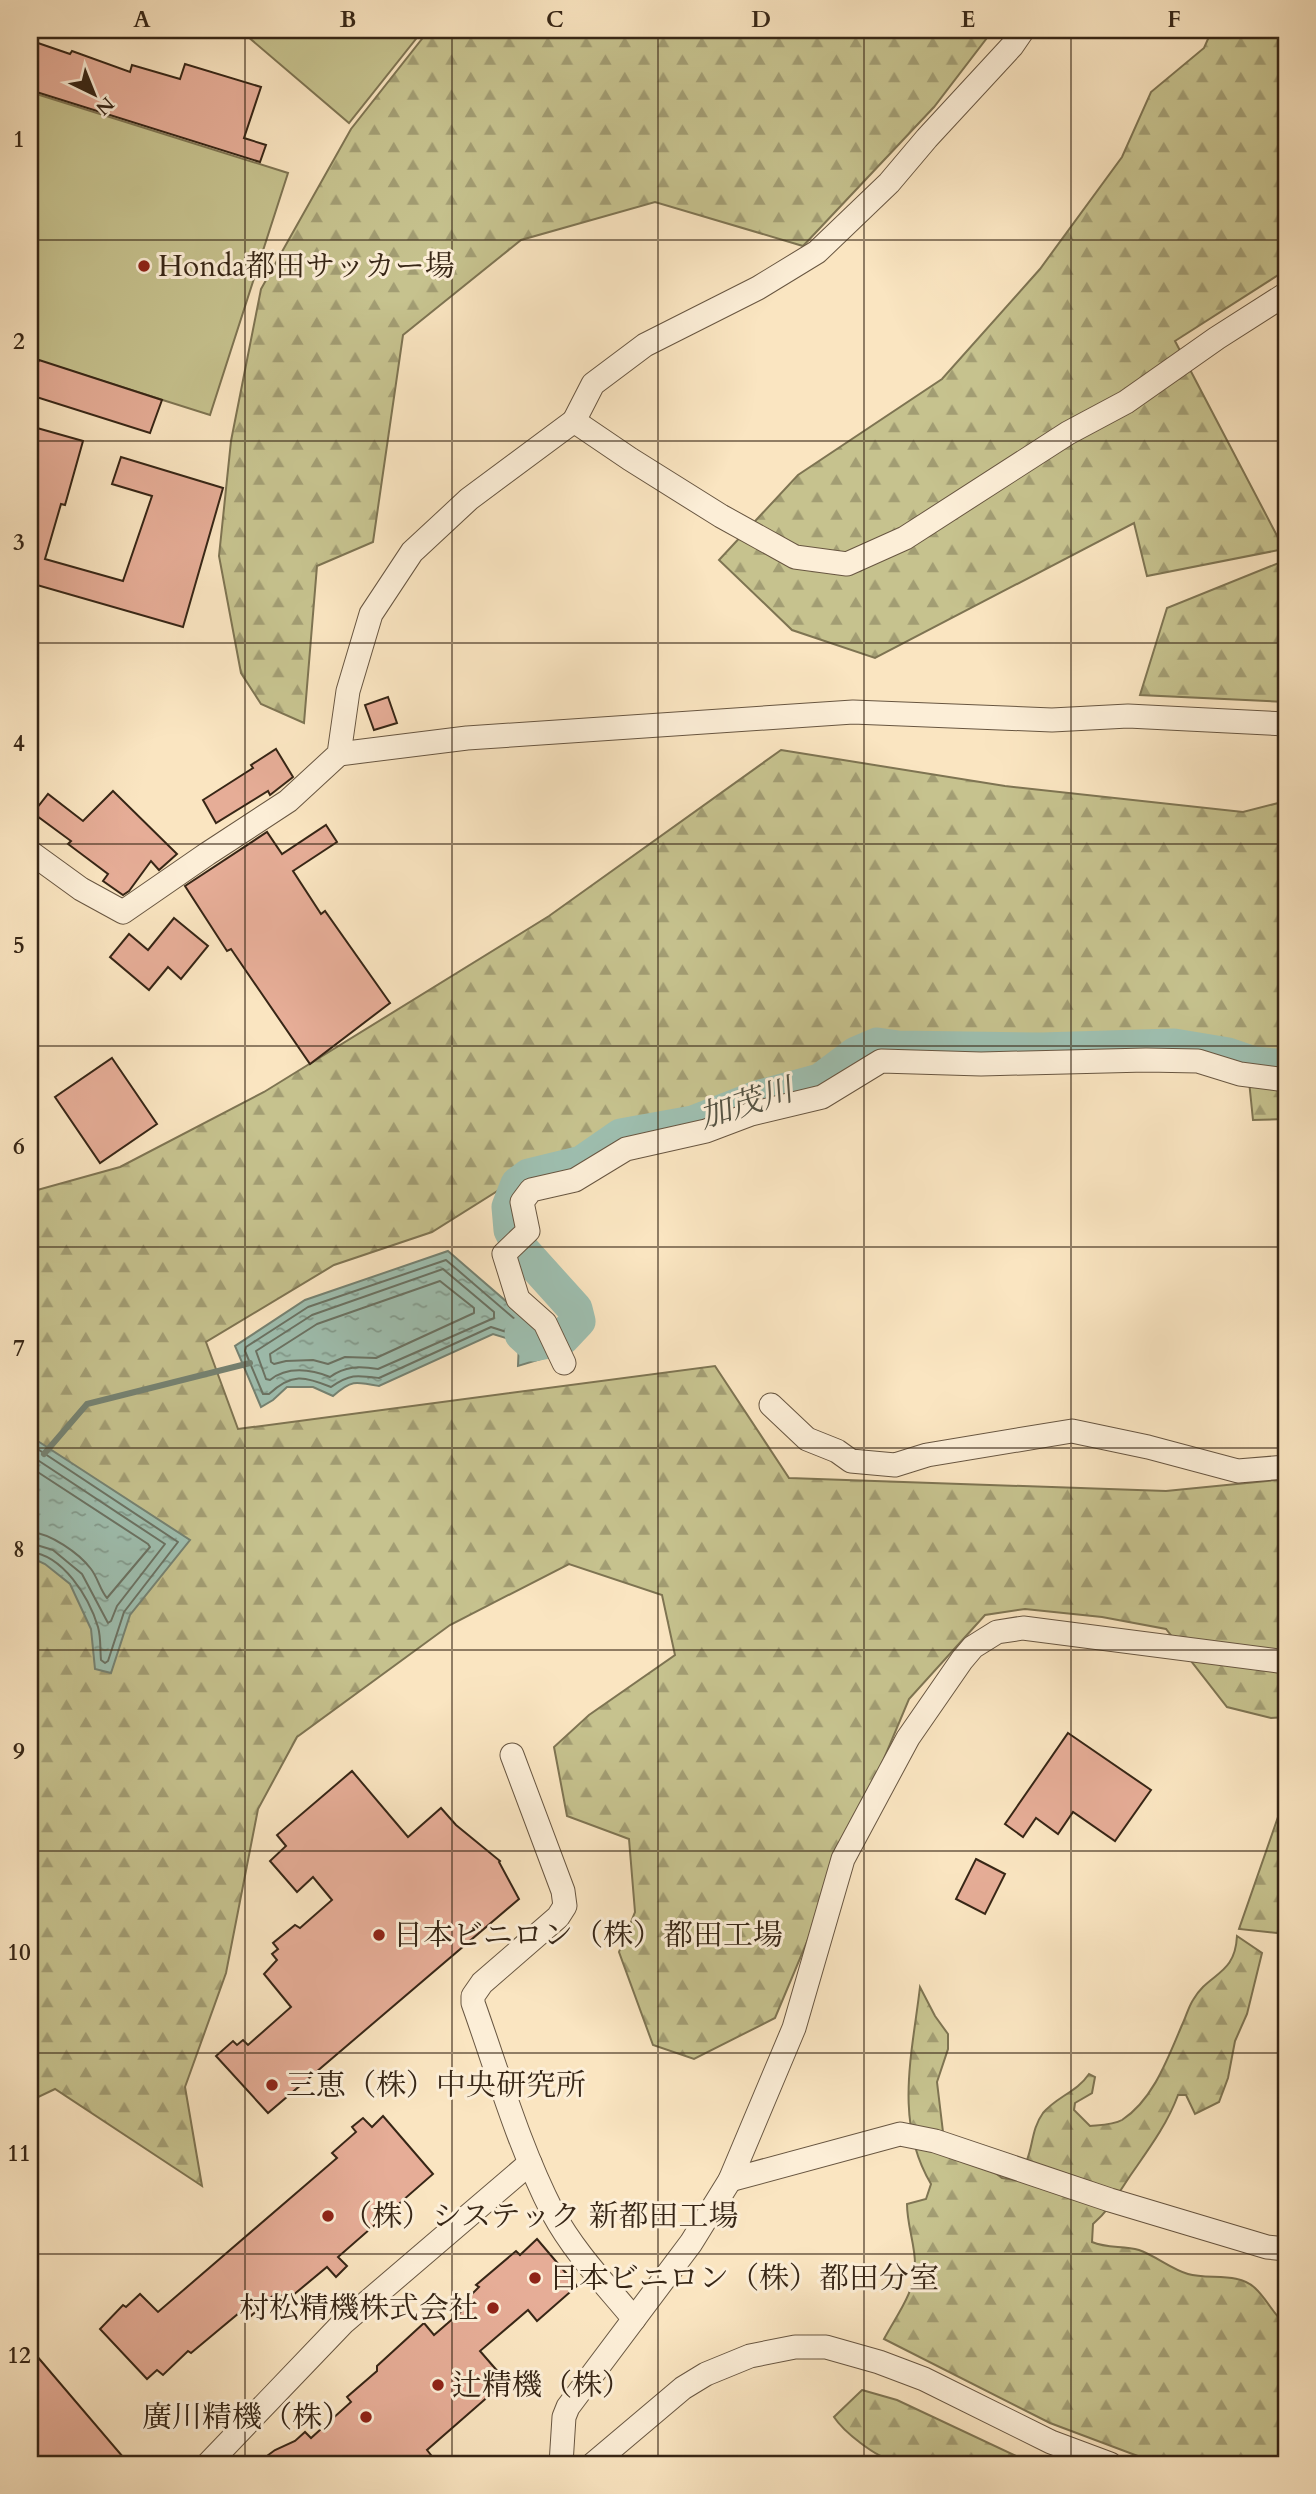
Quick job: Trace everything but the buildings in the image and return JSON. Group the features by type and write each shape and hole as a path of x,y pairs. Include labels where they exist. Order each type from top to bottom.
{"street":[{"path":"339,754 348,691 371,614 412,552 469,499 574,421 593,384 645,345 758,288 817,252 889,183 1012,46 1023,30"},
{"path":"574,421 653,473 796,557 847,564 905,538 1068,433 1126,402 1217,338 1286,294"},
{"path":"30,852 81,888 123,912 206,854 288,802 339,754 467,738 830,713 1052,720 1128,716 1286,724"},
{"path":"564,1363 545,1323 518,1299 504,1254 528,1231 522,1202 531,1190 575,1180 626,1149 706,1131 751,1114 822,1097 881,1060 981,1064 1198,1061 1240,1074 1286,1080"},
{"path":"771,1405 807,1439 837,1451 851,1461 895,1465 927,1455 1072,1431 1148,1447 1238,1471 1286,1467"},
{"path":"561,2464 564,2417 568,2407 691,2243 730,2180 794,2028 842,1859 908,1738 973,1647 997,1632 1023,1628 1286,1662"},
{"path":"512,1755 563,1891 565,1906 558,1917 482,1983 473,1996 473,2003 530,2163 554,2214 566,2234 634,2319"},
{"path":"730,2180 900,2134 935,2141 1110,2200 1267,2247 1286,2249"},
{"path":"208,2464 343,2323 530,2163"},
{"path":"593,2464 683,2388 706,2374 750,2356 795,2347 826,2347 879,2362 924,2379 1051,2442 1110,2464"}],"green space":[{"path":"240,30 423,30 349,123"},
{"path":"429,30 993,30 934,107 803,246 655,202 521,240 403,335 373,542 317,566 304,723 261,704 241,673 219,556 231,441 261,289 351,129"},
{"path":"1212,30 1286,30 1286,270 1175,341 1284,549 1147,576 1134,523 875,658 792,630 719,560 798,475 942,379 1040,269 1122,157 1151,92 1204,48"},
{"name":"Honda都田サッカー場","path":"30,92 288,173 210,415 30,358"},
{"path":"1286,560 1286,702 1140,695 1167,608"},
{"path":"781,750 1005,786 1243,812 1286,801 1286,1119 1253,1120 1248,1071 880,1070 617,1141 523,1175 432,1232 334,1265 206,1342 238,1429 715,1366 789,1478 1166,1491 1286,1479 1286,1717 1271,1718 1227,1707 1166,1629 1102,1617 1025,1609 985,1615 909,1699 775,2018 694,2059 653,2045 619,1952 635,1912 629,1839 567,1816 554,1747 589,1715 675,1655 662,1595 569,1564 450,1625 297,1737 258,1809 226,1973 185,2087 202,2186 55,2089 30,2101 30,1192 120,1167 264,1092 549,916"},
{"path":"1286,1794 1286,1934 1239,1929"},
{"path":"1237,1936 1262,1953 1247,2014 1235,2041 1228,2078 1219,2102 1195,2114 1186,2095 1178,2095 1150,2147 1113,2202 1093,2224 1092,2242 1139,2250 1188,2274 1240,2280 1259,2292 1286,2325 1286,2464 1159,2464 1050,2423 884,2339 904,2303 914,2274 915,2257 907,2204 926,2199 931,2184 920,2161 909,2112 910,2063 920,1987 948,2034 948,2049 937,2082 943,2132 1002,2178 1016,2180 1027,2160 1043,2113 1089,2074 1095,2077 1092,2093 1075,2103 1074,2110 1090,2126 1111,2124 1133,2112 1151,2090 1165,2064 1193,2000 1232,1959"},
{"path":"862,2390 897,2400 1033,2464 925,2464 922,2461 886,2458 860,2443 834,2417"}],"water":[{"path":"448,1251 537,1328 551,1356 518,1366 519,1342 493,1334 379,1386 354,1383 333,1396 313,1387 287,1387 261,1407 235,1346 305,1300"},
{"path":"30,1436 190,1540 130,1615 111,1673 95,1669 91,1629 70,1584 45,1564 30,1557"}],"waterway":[{"name":"加茂川","path":"522,1334 533,1344 562,1338 578,1321 575,1309 520,1248 511,1230 509,1207 518,1184 529,1176 582,1163 621,1136 693,1123 757,1098 820,1081 856,1054 877,1045 898,1048 1041,1050 1174,1046 1228,1055 1254,1064 1286,1067"},
{"path":"44,1454 87,1404 250,1363"}],"place":[{"name":"Honda都田サッカー場","path":"144,266"},
{"name":"日本ビニロン（株）都田工場","path":"379,1935"},
{"name":"三恵（株）中央研究所","path":"272,2085"},
{"name":"（株）システック 新都田工場","path":"328,2216"},
{"name":"日本ビニロン（株）都田分室","path":"535,2278"},
{"name":"村松精機株式会社","path":"493,2308"},
{"name":"辻精機（株）","path":"438,2385"},
{"name":"廣川精機（株）","path":"366,2417"}]}
